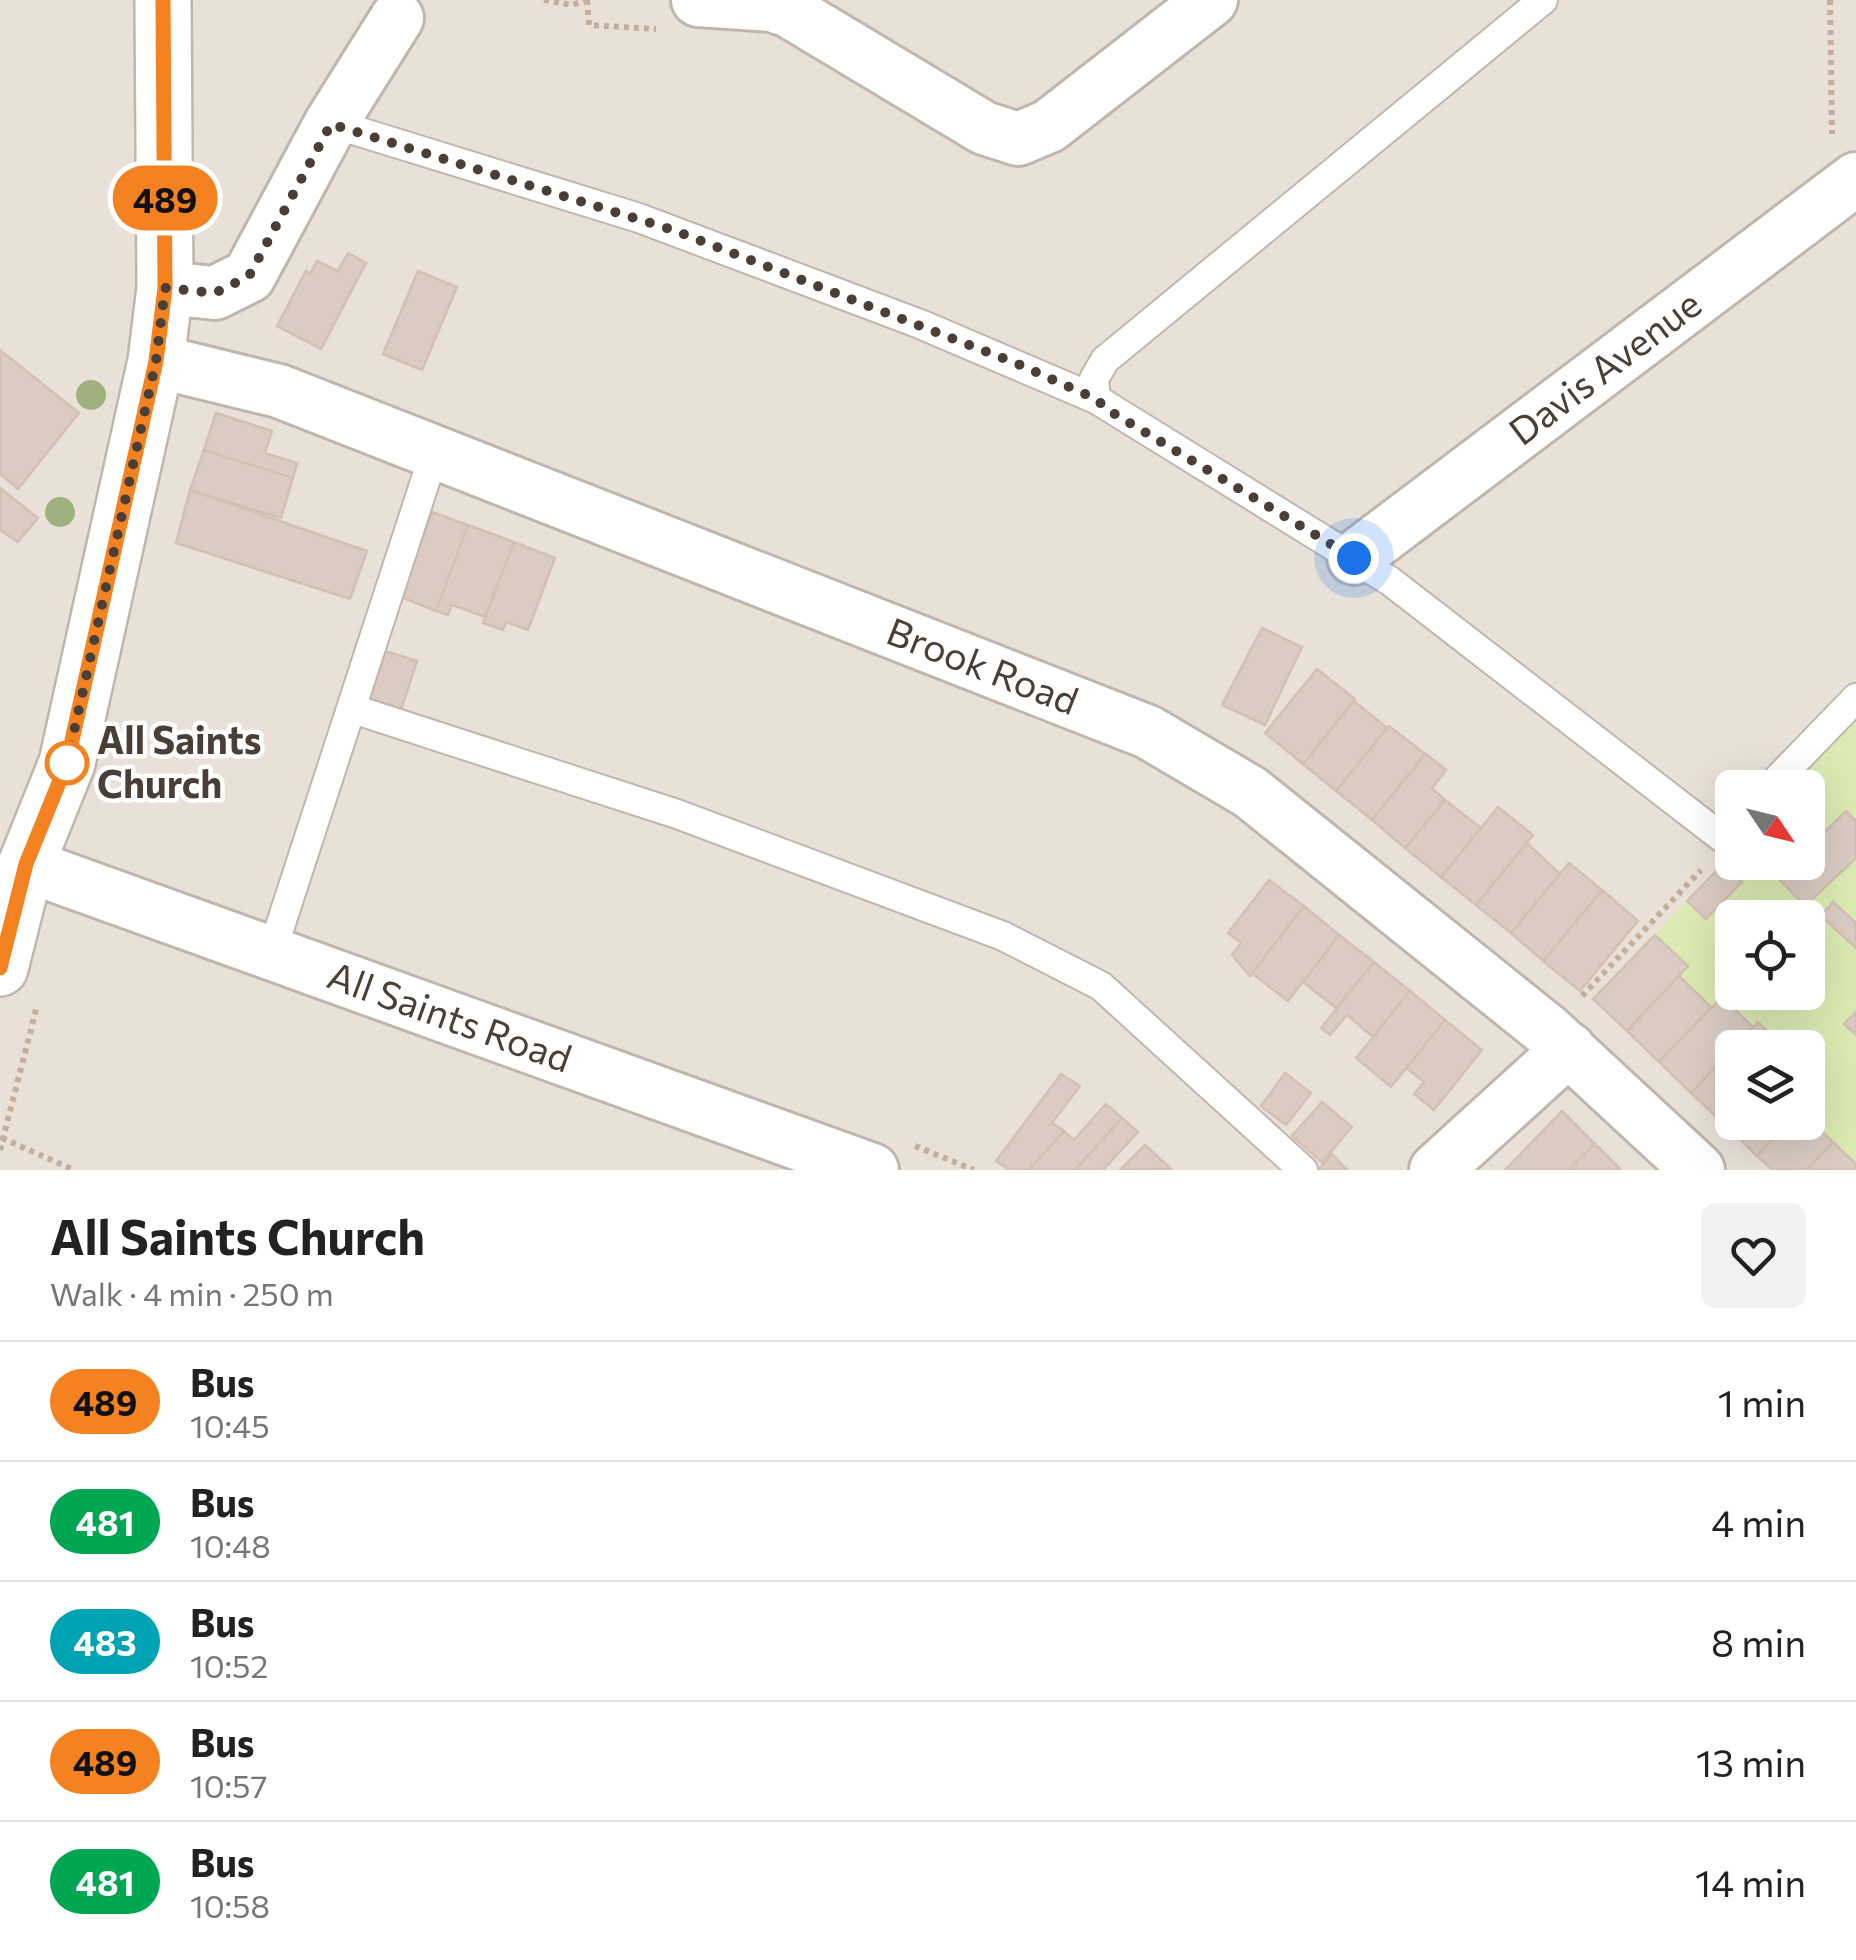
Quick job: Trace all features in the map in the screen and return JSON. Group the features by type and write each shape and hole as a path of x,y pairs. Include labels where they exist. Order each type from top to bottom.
{"street":[{"path":"19,986 26,864 67,763 156,361 165,288 163,0"},
{"path":"698,0 773,2 984,128 1018,139 1049,126 1210,0"},
{"path":"165,288 215,293 249,276 331,124 397,18"},
{"name":"Davis Avenue","path":"1354,558 1856,179"},
{"name":"Brook Road","path":"156,361 278,391 1148,732 1250,792 1559,1040 1698,1170"},
{"name":"All Saints Road","path":"26,864 872,1170"},
{"path":"1436,1170 1559,1040"}],"lane":[{"path":"1096,399 1094,379 1105,360 1543,0"},
{"path":"331,124 639,218 920,324 1096,399 1108,410 1354,558 1715,822"},
{"path":"272,952 436,451"},
{"path":"1786,770 1856,698"},
{"path":"353,709 677,814 1003,936 1102,986 1302,1170"}],"path":[{"path":"544,0 572,5 586,0"},
{"path":"1559,1040 1715,856"},
{"path":"0,1150 19,986"},
{"path":"1,1138 74,1170"}],"shaded area":[{"path":"0,0 1856,0 1856,1170 0,1170"}],"green space":[{"path":"1856,720 1856,1164 1825,1134 1825,1030 1763,1030 1738,1010 1825,1010 1825,900 1715,900 1715,1003 1711,1007 1679,976 1688,966 1655,935 1715,871 1715,880 1825,880 1825,770 1808,770"}],"building":[{"path":"348,253 366,263 321,349 277,326 306,271 310,274 317,261 338,271"},
{"path":"418,271 457,287 422,370 383,354"},
{"path":"0,350 79,413 18,489 0,474"},
{"path":"216,413 272,431 265,453 297,463 293,478 204,450"},
{"path":"204,450 293,478 281,518 190,490"},
{"path":"0,488 38,518 18,542 0,530"},
{"path":"190,490 367,551 350,599 176,543"},
{"path":"432,512 468,525 436,611 401,597"},
{"path":"468,525 514,542 485,617 452,605 448,615 436,611"},
{"path":"514,542 555,558 528,630 506,622 503,630 483,623"},
{"path":"1262,628 1302,647 1265,725 1222,705"},
{"path":"385,651 417,661 401,710 369,700"},
{"path":"1317,669 1355,699 1303,764 1265,733"},
{"path":"1354,701 1387,728 1336,791 1303,764"},
{"path":"1389,726 1425,754 1372,820 1336,791"},
{"path":"1426,754 1446,770 1432,788 1445,800 1405,848 1372,820"},
{"path":"1445,800 1481,828 1441,877 1405,848"},
{"path":"1498,807 1533,835 1476,905 1441,877"},
{"path":"1846,811 1856,821 1856,858 1811,900 1799,900 1780,880 1825,880 1825,831"},
{"path":"1527,843 1560,874 1511,933 1476,905"},
{"path":"1569,863 1602,890 1543,961 1511,933"},
{"path":"1715,872 1715,880 1742,882 1724,900 1715,900 1715,910 1706,919 1687,901"},
{"path":"1269,880 1304,906 1250,976 1232,955 1241,943 1228,933"},
{"path":"1602,890 1638,921 1580,991 1543,961"},
{"path":"1833,902 1856,923 1856,948 1825,920 1825,911"},
{"path":"1304,906 1339,935 1288,1001 1252,973"},
{"path":"1339,935 1374,962 1336,1008 1303,982"},
{"path":"1655,935 1688,966 1627,1031 1593,999"},
{"path":"1374,962 1410,991 1373,1037 1347,1015 1330,1035 1321,1028"},
{"path":"1679,976 1711,1007 1659,1062 1627,1031"},
{"path":"1410,991 1445,1020 1391,1087 1356,1058"},
{"path":"1715,1004 1715,1010 1735,1010 1753,1027 1715,1030 1715,1067 1691,1093 1659,1062"},
{"path":"1856,1012 1856,1035 1844,1024"},
{"path":"1445,1020 1482,1050 1434,1110 1414,1094 1424,1082 1406,1068"},
{"path":"1715,1067 1715,1116 1691,1093"},
{"path":"1285,1073 1311,1093 1286,1125 1261,1106"},
{"path":"1061,1074 1080,1086 1052,1123 1064,1131 1029,1170 1009,1170 996,1161"},
{"path":"1322,1102 1352,1127 1322,1162 1292,1136"},
{"path":"1106,1104 1122,1118 1075,1170 1029,1170 1064,1131 1074,1140"},
{"path":"1562,1111 1595,1144 1568,1170 1505,1170"},
{"path":"1122,1118 1138,1132 1103,1170 1075,1170"},
{"path":"1825,1134 1833,1142 1806,1170 1773,1170 1757,1156 1772,1140 1825,1140"},
{"path":"1740,1140 1772,1140 1757,1156"},
{"path":"1833,1142 1856,1164 1856,1170 1806,1170"},
{"path":"1595,1144 1621,1170 1568,1170"},
{"path":"1145,1145 1171,1169 1120,1170"},
{"path":"1332,1154 1347,1170 1318,1170"}],"bus line":[{"name":"489","path":"0,968 26,864 67,763 156,361 165,288 163,0"}],"place":[{"name":"All Saints Church","path":"67,763"}],"route":[{"path":"67,763 156,361 165,288 215,293 249,276 331,124 639,218 1018,364 1096,399 1103,407 1354,558"}]}
